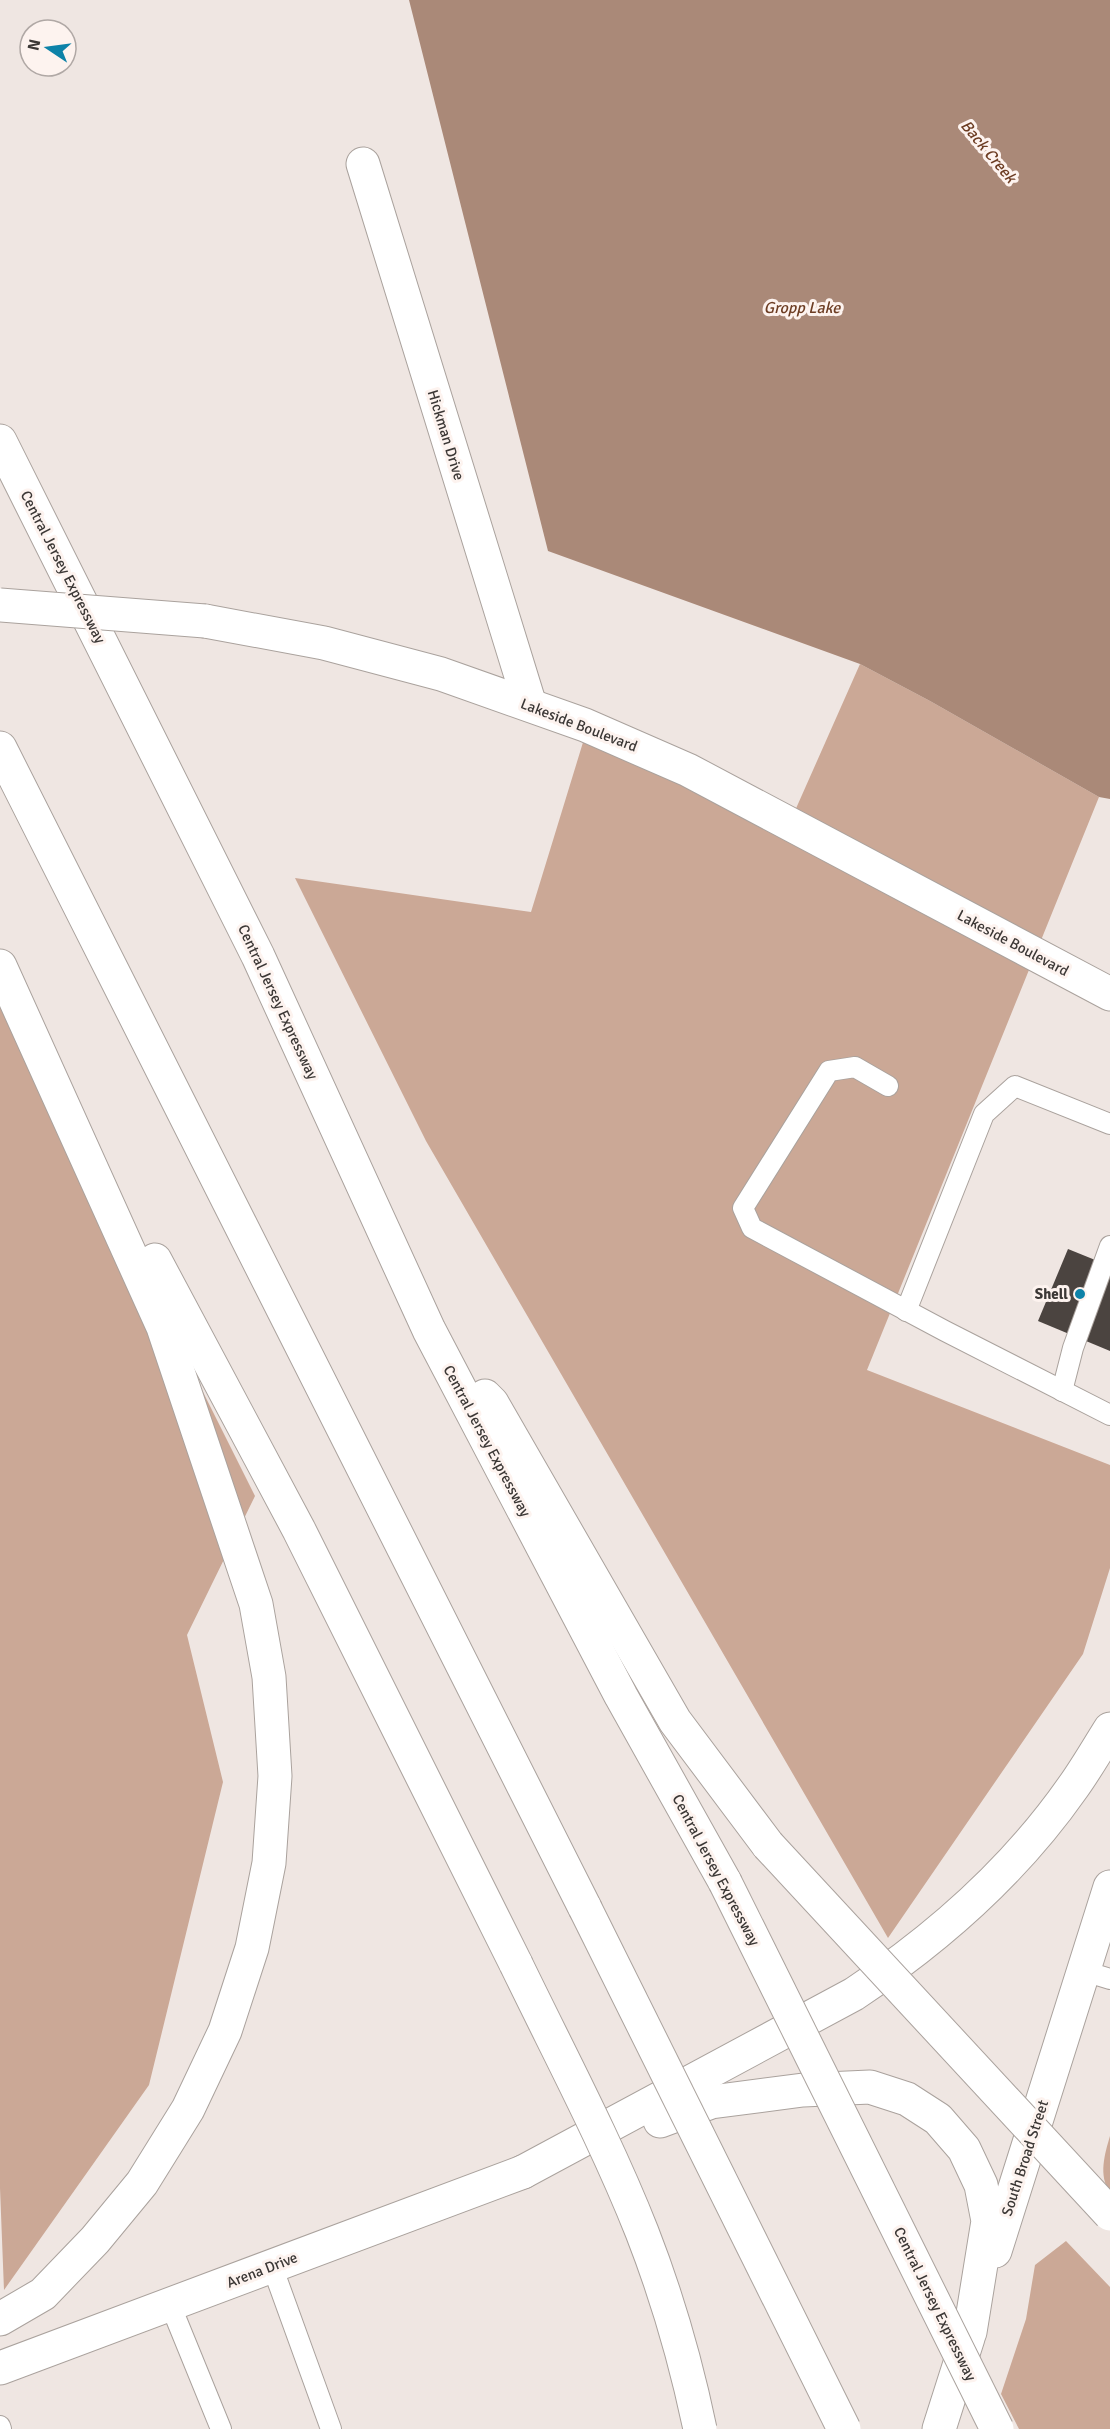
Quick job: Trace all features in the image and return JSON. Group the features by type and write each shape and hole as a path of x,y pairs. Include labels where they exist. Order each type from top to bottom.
{"main road":[{"name":"Hickman Drive","path":"363,164 530,705"},
{"name":"Central Jersey Expressway","path":"0,441 258,956 429,1330 621,1696 725,1882 997,2429"},
{"name":"Lakeside Boulevard","path":"0,605 205,621 324,643 441,674 585,724 688,770 1110,994"},
{"path":"0,748 585,1908 844,2429"},
{"path":"6,980 299,1530 516,1964 618,2175 642,2232 675,2329 700,2429"},
{"path":"0,2319 43,2294 95,2240 142,2183 188,2109 225,2031 252,1948 269,1863 275,1776 269,1677 256,1604 167,1337 6,980"},
{"path":"429,1330 492,1403 675,1721 768,1845 1110,2214"},
{"path":"523,2172 854,1994 905,1960 954,1919 1014,1861 1073,1788 1110,1729"},
{"name":"South Broad Street","path":"939,2429 970,2332 1097,1975 1110,1887"},
{"path":"1097,1975 1110,1936"},
{"path":"523,2172 711,2102 803,2090 870,2087 907,2099 938,2119 964,2149 981,2185 987,2221 970,2332"},
{"name":"Arena Drive","path":"0,2367 523,2172"}],"lane":[{"path":"888,1086 855,1067 829,1071 743,1208 752,1228 906,1311 1110,1415"},
{"path":"906,1311 984,1114 1015,1086 1110,1124"},
{"path":"1062,1391 1073,1347 1110,1246"},
{"path":"272,2266 331,2429"},
{"path":"171,2304 221,2429"}],"shaded area":[{"path":"860,664 1099,797 867,1370 1110,1465 1110,1568 1083,1654 888,1938 426,1141 295,878 531,912 592,713 794,813"},
{"path":"0,986 255,1496 187,1635 223,1782 149,2085 4,2290 0,2188"},
{"path":"1110,2136 1110,2192 1103,2172"},
{"path":"1066,2241 1110,2287 1110,2429 1019,2429 1001,2394 1026,2319 1035,2265"}],"water":[{"name":"Gropp Lake","path":"409,0 1110,0 1110,799 1099,797 860,664 548,551"}],"building":[{"name":"Shell","path":"1068,1249 1110,1266 1110,1351 1038,1321"}],"place":[{"name":"Shell","path":"1080,1294"}],"water label":[{"name":"Back Creek","path":"989,151"}]}
